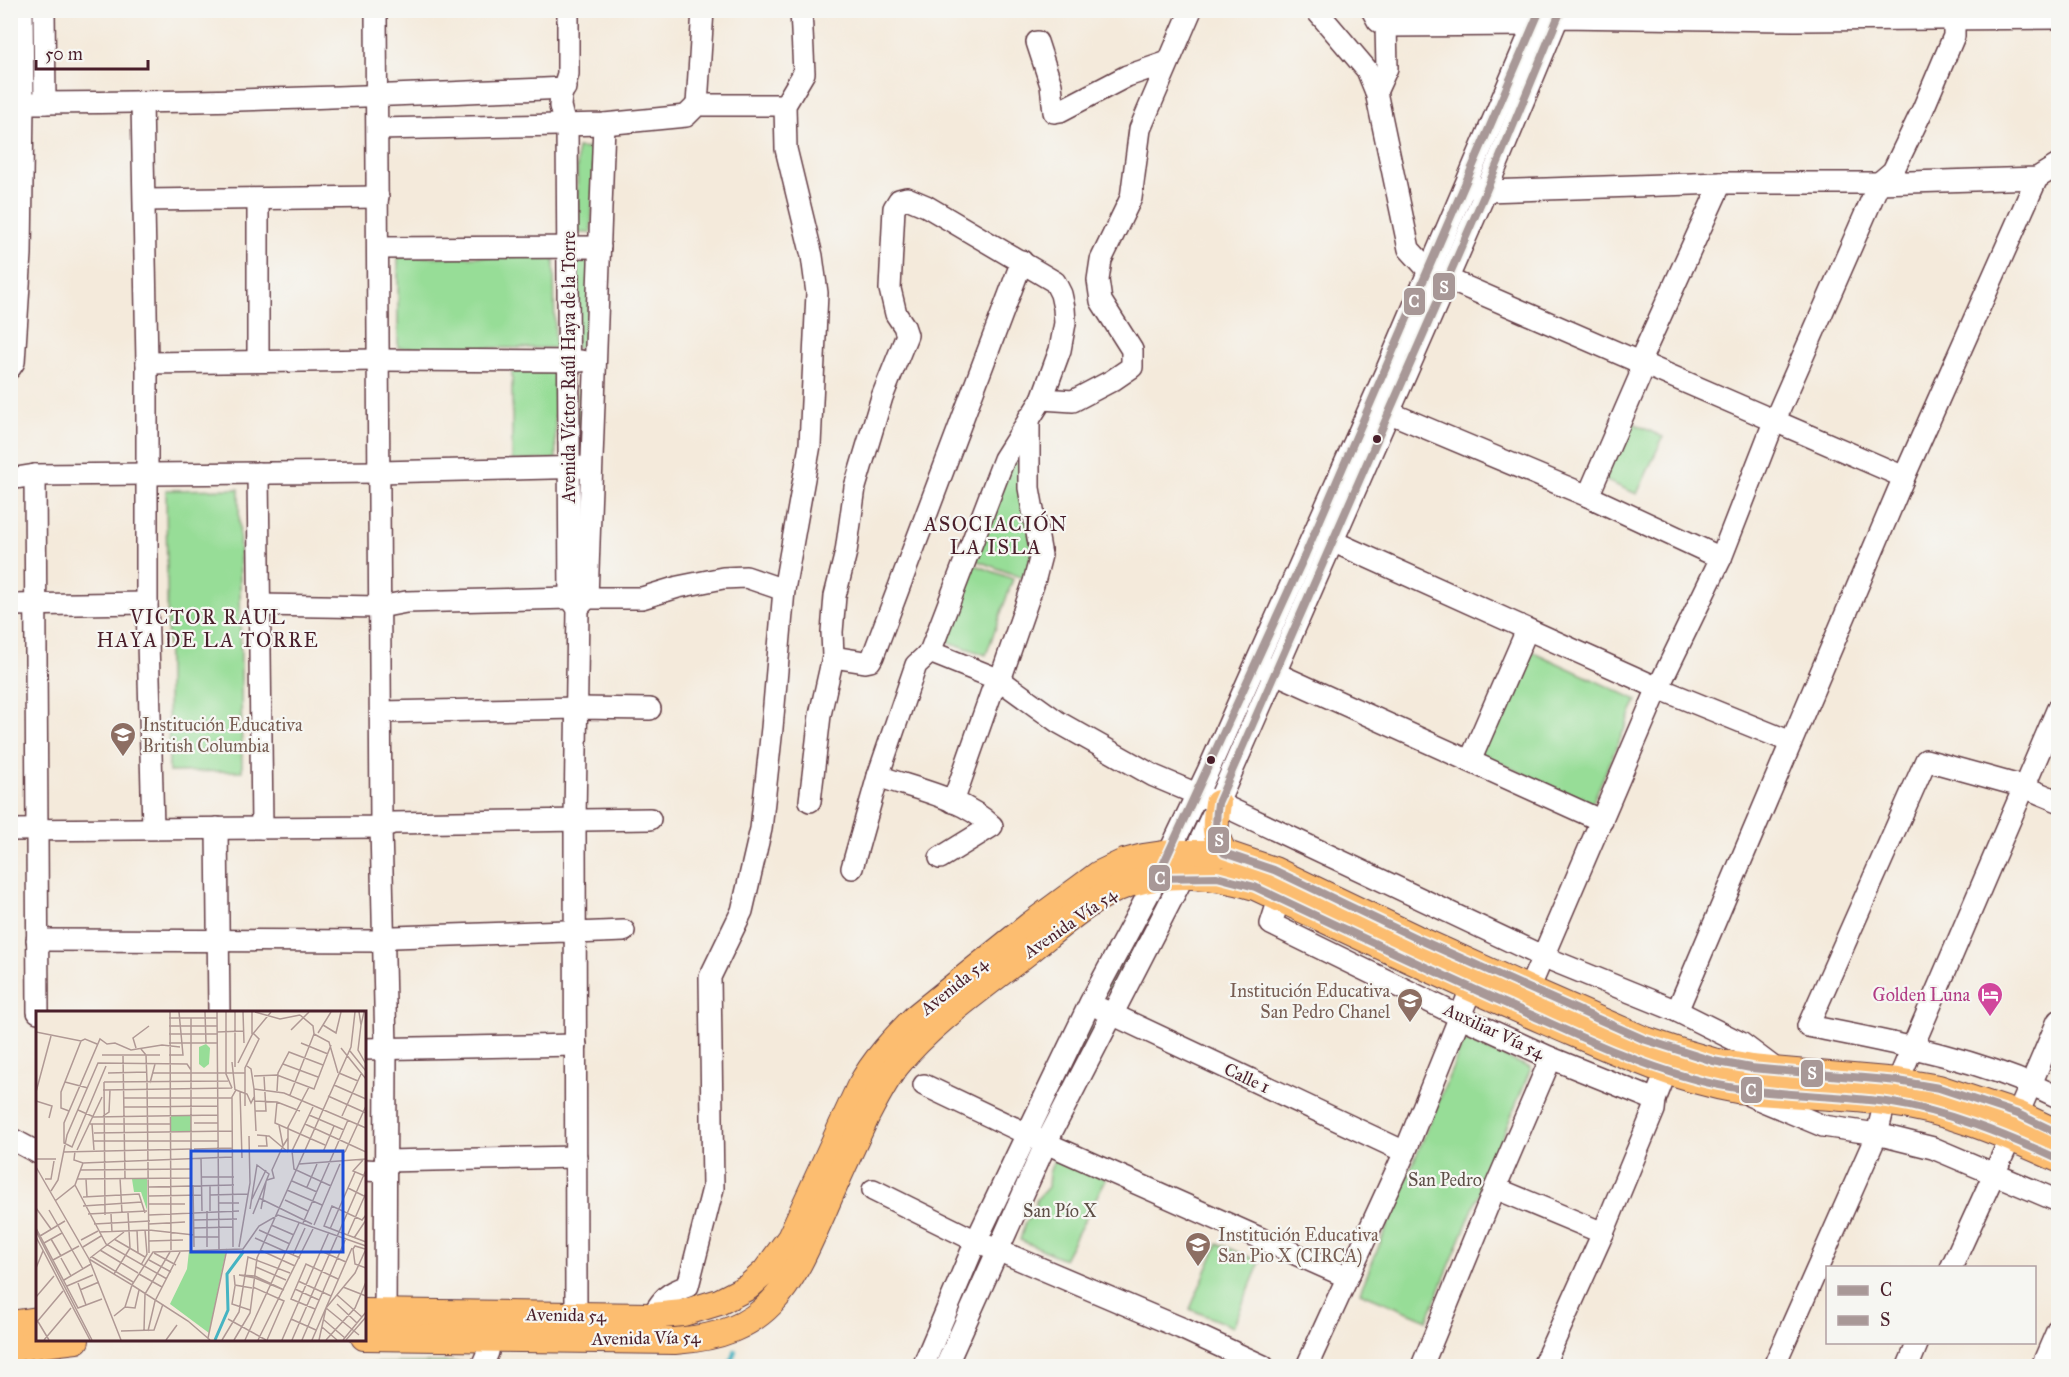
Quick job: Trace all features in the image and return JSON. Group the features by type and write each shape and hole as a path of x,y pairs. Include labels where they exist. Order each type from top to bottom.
{"main road":[{"path":"1207,799 1214,830 1224,853"},
{"name":"Avenida 54","path":"375,1312 652,1316 683,1312 719,1302 748,1287 765,1272 790,1238 869,1069 917,1016 1030,925 1099,874 1124,862 1182,852 1224,853 1274,870 1529,989 1643,1039 1682,1052 1734,1065 1777,1070 1892,1091 1939,1088 2014,1126"},
{"name":"Avenida Vía 54","path":"375,1337 639,1341 697,1339 729,1331 755,1317 769,1306 792,1278 867,1115 880,1089 897,1064 933,1028 1084,908 1116,889 1157,878 1202,876 1233,880 1255,887 1471,989 1665,1072 1737,1090 1892,1091"},
{"path":"2014,1126 2058,1133"},
{"path":"2014,1126 2058,1159"},
{"path":"10,1324 36,1320"},
{"path":"10,1348 68,1341"}],"street":[{"path":"10,368 14,362 17,103 22,10"},
{"path":"44,10 45,103"},
{"path":"375,1337 378,1167 386,1049 381,828 376,10"},
{"name":"Avenida Víctor Raúl Haya de la Torre","path":"568,10 568,74 560,106 567,124 570,468 578,601"},
{"path":"378,129 604,124 686,116 697,105 703,10"},
{"path":"652,1316 663,1298 688,1286 713,1188 710,977 742,910 761,829 784,590 810,445 817,293 812,256 786,149 785,105 804,73 801,10"},
{"path":"1042,399 1073,401 1132,367 1132,350 1101,301 1098,280 1101,260 1131,198 1140,129 1191,10"},
{"path":"1319,12 1367,70 1376,92 1409,249 1438,275 1904,477"},
{"path":"1376,92 1387,68 1379,18 1956,14 2058,18"},
{"path":"1529,989 1658,688 1721,558 1774,422 1879,183 1893,171 1923,109 1954,36 1956,14"},
{"path":"1438,275 1465,187 1548,16"},
{"path":"1207,799 1256,665 1323,537 1438,275 1486,190 1548,16"},
{"path":"1037,42 1051,85 1054,112 1127,76 1168,62"},
{"path":"17,103 376,96 565,88"},
{"path":"142,102 147,363 147,603 153,828"},
{"path":"697,105 785,105"},
{"name":"Avenida Víctor Raúl Haya de la Torre","path":"578,601 591,467 604,124"},
{"path":"1465,187 1486,190 1721,183 1879,183 2037,178 2058,165"},
{"path":"1677,1011 1904,477 2037,178"},
{"path":"1588,496 1640,375 1639,363 1721,183"},
{"path":"145,200 378,197"},
{"path":"810,801 820,715 833,657 832,632 835,596 846,552 855,487 882,397 907,336 896,314 890,289 894,208 899,201 907,198 926,206 1055,282 1061,294 1065,322 1060,350 1042,399 1004,459 930,652 916,665 878,776 852,868"},
{"path":"258,200 258,361"},
{"path":"378,248 600,247"},
{"path":"833,657 865,662 870,661 873,656 1022,261"},
{"path":"147,363 378,360 596,361"},
{"path":"1379,409 1588,496 1721,558"},
{"path":"953,802 992,691 1000,680 1041,555 1029,488 1029,418"},
{"path":"10,479 35,476 147,476 591,467"},
{"path":"258,473 262,828"},
{"path":"35,476 38,1011"},
{"path":"1323,537 1658,688 1791,742"},
{"path":"1182,852 1184,877 1046,1143 997,1249 954,1364 926,1358 976,1241 1090,1003 1157,878 1182,852 1207,799 1276,674 1323,537"},
{"path":"259,606 380,607 406,602 578,601 642,598 678,587 723,578 746,577 784,590"},
{"path":"576,1316 575,821 578,601"},
{"path":"10,605 147,603"},
{"path":"1470,761 1527,630"},
{"path":"930,652 1000,680 1058,722 1112,754 1544,957 1677,1011 1741,1043 1777,1070"},
{"path":"1256,665 1602,821"},
{"path":"381,712 578,708 650,709"},
{"path":"1778,1365 1877,1134 1892,1091 2058,708"},
{"path":"2058,801 2024,787 1926,760 1808,1026 1913,1047 1975,1063 2058,1097"},
{"path":"878,776 953,802 992,826 940,858"},
{"path":"10,831 153,828 381,828 393,823 650,819"},
{"path":"217,828 219,1011"},
{"name":"Auxiliar Vía 54","path":"1279,899 1271,924 1461,1017 1551,1058 1655,1100"},
{"path":"37,940 383,941 394,937 624,931"},
{"path":"1307,1366 1405,1152 1471,989"},
{"name":"Calle 1","path":"1090,1003 1405,1152"},
{"path":"1952,1266 2058,1021"},
{"path":"366,1049 576,1045"},
{"path":"1422,1366 1551,1058"},
{"path":"1543,1366 1603,1233 1654,1110 1655,1100 1665,1072"},
{"path":"924,1085 1046,1143 1347,1277"},
{"path":"1737,1090 1824,1126 1877,1134 1934,1148 2058,1201"},
{"path":"10,1138 36,1152"},
{"path":"378,1167 576,1157"},
{"path":"1495,1188 1603,1233"},
{"path":"873,1191 976,1241 1181,1328 1263,1366"},
{"path":"2042,1366 2058,1329"},
{"path":"482,1366 488,1352 490,1338"},
{"path":"1908,1366 1917,1344"}],"green space":[{"path":"577,148 595,149 591,233 578,233"},
{"path":"574,255 591,255 587,348 576,348"},
{"path":"554,256 555,348 398,348 398,257"},
{"path":"554,371 556,459 512,461 512,372"},
{"path":"578,373 586,374 584,457 578,459"},
{"path":"1629,421 1663,437 1637,494 1602,479"},
{"path":"1010,460 1023,464 1033,553 1023,578 973,559"},
{"path":"239,489 242,771 169,772 166,490"},
{"path":"973,564 1013,579 986,655 946,641"},
{"path":"1525,648 1637,700 1591,806 1479,753"},
{"path":"1150,907 1158,910 1114,993 1105,989"},
{"path":"1086,1025 1095,1029 1048,1121 1042,1117"},
{"name":"San Pedro","path":"1464,1040 1531,1068 1427,1320 1360,1292"},
{"name":"San Pío X","path":"1055,1157 1106,1179 1064,1259 1020,1240 1025,1223 1035,1210 1036,1200 1048,1187 1049,1173"},
{"path":"1218,1243 1260,1262 1233,1327 1190,1309"},
{"path":"479,1362 477,1366 172,1366"}],"waterway":[{"path":"729,1366 735,1351"}],"transit line":[{"name":"C","path":"1540,10 1305,555 1157,878 1217,877 1255,887 1572,1033 1670,1072 1714,1084 1763,1092 1862,1099 1909,1106 1974,1124 2058,1159"},
{"name":"S","path":"1561,10 1486,191 1218,803 1216,829 1221,847 1224,853 1274,870 1416,938 1643,1039 1713,1061 1751,1068 1898,1081 1939,1088 2018,1114 2058,1133"}],"place":[{"name":"Institución Educativa British Columbia","path":"123,758"},
{"name":"Golden Luna","path":"1990,1018"},
{"name":"Institución Educativa San Pedro Chanel","path":"1410,1024"},
{"name":"Institución Educativa San Pio X (CIRCA)","path":"1198,1268"}],"district":[{"name":"ASOCIACIÓN LA ISLA","path":"996,536"},
{"name":"VICTOR RAUL HAYA DE LA TORRE","path":"208,628"}]}
